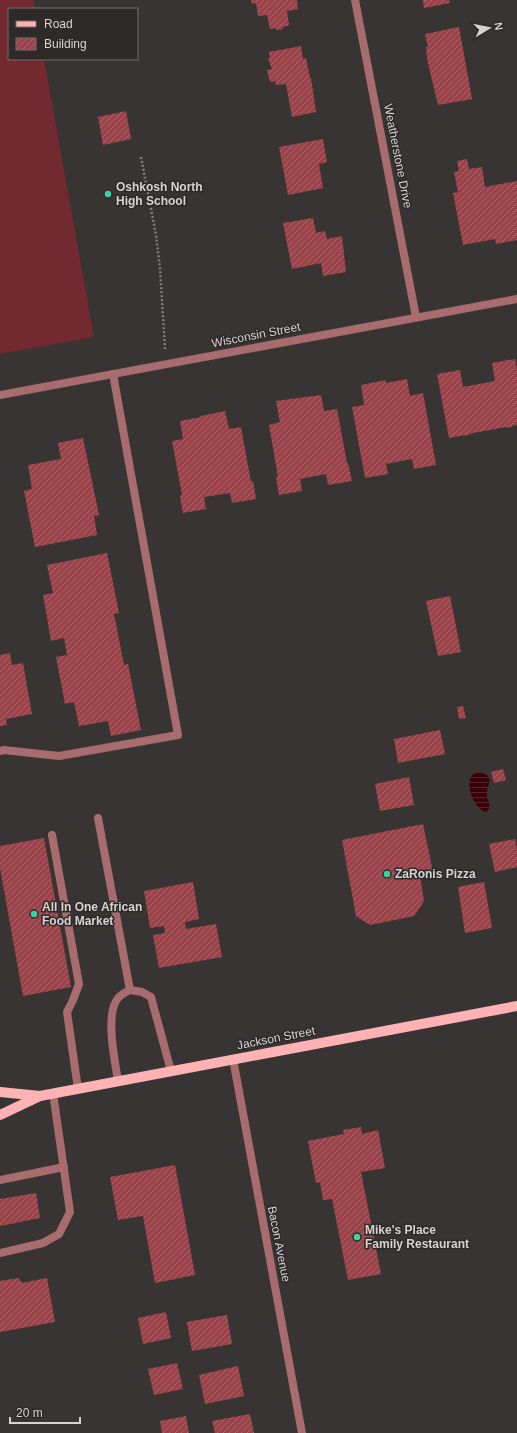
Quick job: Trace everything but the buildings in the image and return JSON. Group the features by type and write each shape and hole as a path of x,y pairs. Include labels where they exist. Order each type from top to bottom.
{"main road":[{"name":"Jackson Street","path":"0,1115 40,1096 53,1093 517,1006"},
{"name":"Jackson Street","path":"0,1092 40,1096"}],"street":[{"name":"Weatherstone Drive","path":"355,0 416,317"},
{"name":"Wisconsin Street","path":"0,394 517,299"},
{"path":"0,751 4,750 59,756 178,735 113,374"},
{"path":"98,818 130,990"},
{"path":"52,835 79,984 74,1000 67,1012 78,1089"},
{"path":"118,1081 111,1027 112,1009 118,997 130,990 142,992 151,997 171,1071"},
{"name":"Bacon Avenue","path":"233,1059 302,1433"},
{"path":"0,1253 43,1243 59,1234 70,1212 53,1093"},
{"path":"0,1180 64,1167"}],"path":[{"path":"141,157 157,242 166,364"}],"shaded area":[{"path":"0,0 33,0 35,8 8,8 8,60 44,60 94,337 0,354"},
{"path":"477,772 487,775 490,780 487,796 490,806 486,812 477,805 473,799 469,786 472,775"}],"place":[{"name":"Oshkosh North High School","path":"108,194"},
{"name":"ZaRonis Pizza","path":"387,874"},
{"name":"All In One African Food Market","path":"34,914"},
{"name":"Mike's Place Family Restaurant","path":"357,1237"}]}
